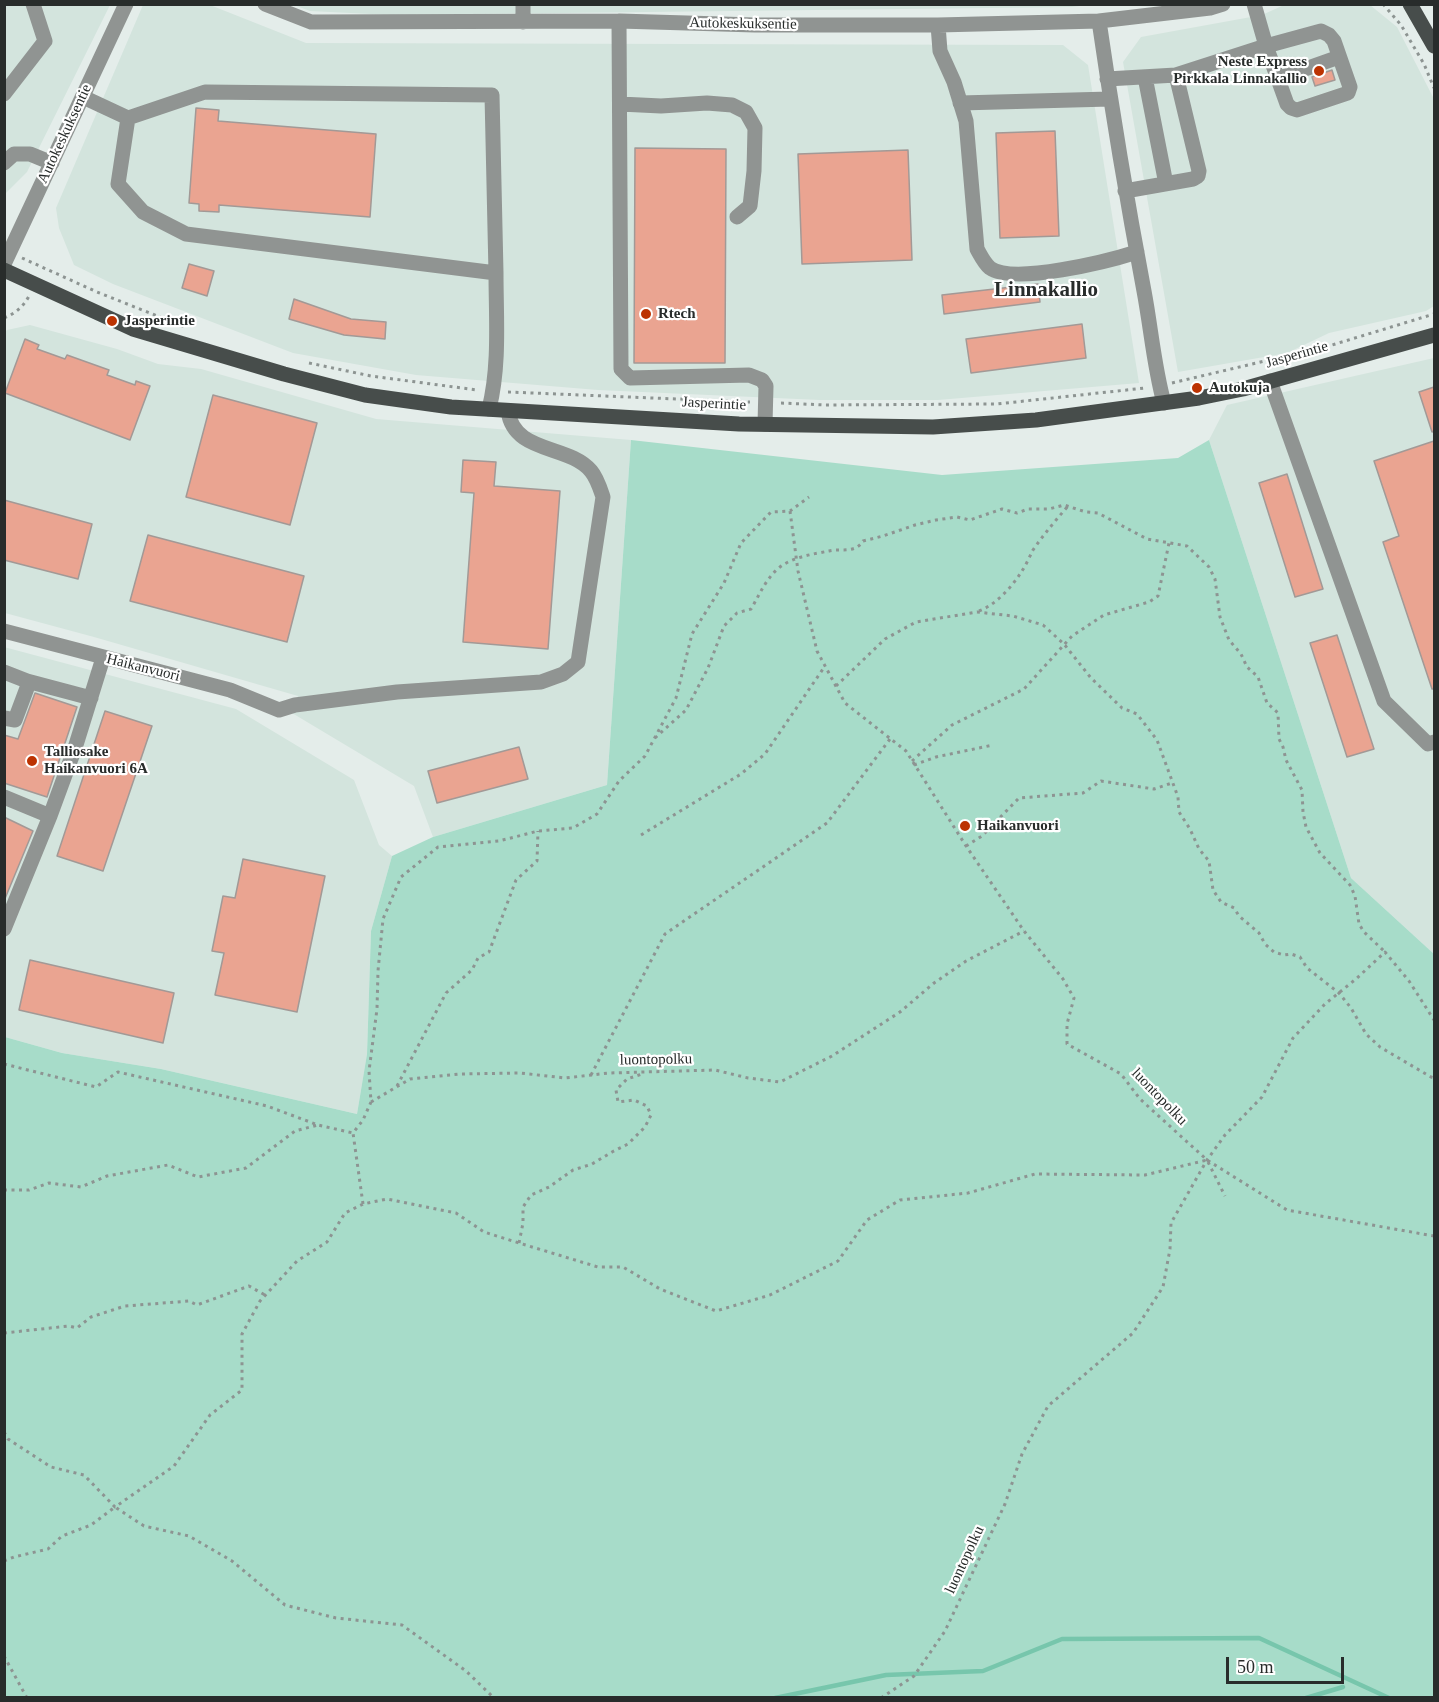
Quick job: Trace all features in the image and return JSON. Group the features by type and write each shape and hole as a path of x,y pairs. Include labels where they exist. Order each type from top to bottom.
{"main road":[{"path":"1410,4 1434,46"},
{"name":"Jasperintie","path":"4,270 133,329 284,374 365,395 451,407 765,424 933,427 1036,420 1164,403 1199,398 1270,381 1434,335"}],"street":[{"path":"4,94 45,41 33,4"},
{"name":"Autokeskuksentie","path":"4,264 126,4"},
{"name":"Autokeskuksentie","path":"266,4 311,22 619,21 755,26 1099,21 1210,8 1223,4"},
{"path":"523,4 523,22"},
{"path":"1107,79 1176,75 1266,46 1321,31 1334,41 1350,87 1348,93 1297,110 1291,108 1287,104 1277,79 1266,46 1254,4"},
{"path":"619,21 621,369 630,378 749,375 762,381 766,386 765,424"},
{"path":"1099,21 1125,191 1164,403"},
{"path":"938,25 940,51 954,82 966,121 977,249 984,262 992,269 1009,274 1038,273 1103,262 1137,252"},
{"path":"1277,79 1339,57"},
{"path":"1125,191 1193,179 1198,176 1199,171 1176,75"},
{"path":"1145,77 1166,184"},
{"path":"83,97 128,118 206,93 492,95 497,353 489,408"},
{"path":"960,103 1110,99"},
{"path":"620,104 661,106 707,103 732,105 746,112 755,128 754,171 750,206 737,217"},
{"path":"128,118 118,184 143,212 186,234 496,273"},
{"path":"4,162 14,154 30,154 52,163"},
{"path":"1270,381 1384,701 1428,744 1434,742"},
{"name":"Haikanvuori","path":"4,631 230,690 279,710 295,705 397,692 541,682 563,674 578,662 603,497 592,472 580,461 524,438 509,422 508,411"},
{"path":"4,929 75,748 103,658"},
{"path":"4,672 27,681 91,698"},
{"path":"4,718 15,720 27,688 27,681"},
{"path":"4,797 50,816"}],"path":[{"path":"1383,4 1401,25 1424,64 1434,88"},
{"path":"363,1204 353,1132 363,1120 371,1102 369,1071 377,1009 383,918 401,878 438,847 499,841 537,831 573,828 597,814 619,781 645,756 655,738 676,698 692,634 724,583 741,543 771,512 790,511 808,497"},
{"path":"655,738 686,710 708,668 724,626 737,613 751,609 766,581 781,566 796,559 832,550 848,550 860,546 863,541 936,520 957,517 970,520 1002,509 1017,513 1028,509 1049,509 1064,505 1098,513 1147,538 1187,546 1209,567 1215,579 1220,617 1228,640 1241,654 1247,667 1258,677 1267,703 1278,713 1279,739 1286,760 1302,790 1306,827 1320,853 1350,885 1355,896 1359,924 1364,932 1409,981 1434,1020"},
{"path":"836,686 885,639 916,622 977,612 989,607 1021,573 1044,534 1068,506"},
{"path":"790,511 796,559 817,651 845,703 906,751 966,846 1024,931"},
{"path":"913,763 952,725 1024,689 1072,636 1104,615 1149,602 1158,596 1169,543"},
{"path":"977,612 1013,616 1043,625 1064,644 1091,678 1122,708 1137,714 1157,740 1178,797 1179,813 1190,829 1199,849 1209,861 1213,890 1221,902 1234,908 1239,916 1260,933 1265,944 1274,952 1300,957 1307,968 1339,993 1366,1034 1380,1047 1434,1078"},
{"path":"641,835 741,774 765,754 825,666"},
{"path":"591,1075 665,934 827,823 890,739"},
{"path":"913,763 993,745"},
{"path":"966,846 982,836 1019,798 1083,793 1101,781 1154,789 1172,783"},
{"path":"397,1087 446,993 472,970 478,958 489,952 516,880 537,861 537,831"},
{"name":"luontopolku","path":"371,1102 410,1080 459,1074 520,1073 565,1078 715,1070 748,1078 780,1082 832,1056 900,1012 934,983 966,962 1024,931 1063,979 1074,998 1067,1024 1067,1044 1121,1074 1140,1099 1207,1160 1171,1223 1170,1249 1163,1287 1133,1333 1048,1406 1022,1454 1005,1504 945,1631 914,1676 881,1698"},
{"path":"4,1561 48,1549 62,1536 91,1525 174,1466 210,1415 242,1390 242,1334 260,1301 297,1261 327,1242 345,1214 363,1204 387,1199 456,1213 484,1232 598,1267 623,1267 660,1289 716,1311 770,1295 838,1261 867,1220 900,1200 968,1193 1035,1174 1145,1175 1207,1160 1225,1135 1262,1096 1293,1038 1325,1004 1384,952"},
{"path":"4,1064 96,1087 118,1072 267,1106 318,1125 353,1132"},
{"path":"519,1243 523,1207 531,1195 549,1187 573,1170 592,1164 628,1144 645,1126 651,1115 647,1106 634,1100 618,1102 616,1090 627,1079 646,1072"},
{"path":"4,1190 29,1190 49,1184 81,1187 107,1176 168,1165 198,1177 246,1168 295,1131 318,1125"},
{"path":"1207,1160 1225,1196"},
{"path":"1207,1160 1287,1210 1434,1236"},
{"path":"4,1334 69,1326 77,1328 91,1317 126,1306 189,1301 197,1305 249,1286 265,1295"},
{"path":"4,1432 8,1439 51,1467 84,1475 115,1507 144,1526 189,1536 232,1561 285,1605 336,1618 402,1625 466,1671 494,1698"},
{"path":"4,1656 27,1698"}],"shaded area":[{"path":"5,5 110,5 27,172 5,194"},
{"path":"143,5 210,5 306,43 1063,45 1088,65 1139,383 938,400 820,400 598,390 416,375 293,353 113,284 74,265 59,228 56,208"},
{"path":"294,5 1088,5 391,15 310,11"},
{"path":"1284,5 1370,5 1397,27 1434,99 1434,306 1426,311 1329,333 1287,353 1178,372 1123,62 1141,37 1262,15"},
{"path":"30,325 117,349 158,364 201,369 376,419 631,440 607,785 433,837 414,786 292,713 298,696 5,613 4,333 7,330"},
{"path":"1434,358 1434,954 1351,878 1209,440 1227,405"},
{"path":"4,647 236,709 354,780 379,845 392,856 371,931 367,1054 357,1114 161,1069 62,1053 5,1037"}],"green space":[{"path":"631,440 942,475 1178,458 1209,440 1351,878 1434,954 1434,1697 5,1697 5,1037 62,1053 161,1069 357,1114 367,1054 371,931 392,856 433,837 607,785"}],"building":[{"path":"1332,70 1335,80 1315,86 1312,77"},
{"path":"196,108 219,110 218,121 376,134 370,217 219,205 219,212 199,211 199,204 189,203"},
{"path":"1055,131 1059,236 1000,238 996,133"},
{"path":"635,148 726,149 725,363 634,363"},
{"path":"908,150 912,260 802,264 798,154"},
{"path":"189,264 214,271 207,296 182,288"},
{"path":"1038,284 1040,302 944,314 942,295"},
{"path":"294,299 351,319 386,322 385,339 344,335 289,319"},
{"path":"1082,324 1086,358 971,373 966,339"},
{"path":"25,339 39,345 37,349 65,359 67,355 109,370 107,375 135,385 136,381 150,386 130,440 5,393"},
{"path":"1434,387 1434,431 1432,432 1419,392"},
{"path":"213,395 317,423 290,525 186,497"},
{"path":"1434,441 1434,689 1432,689 1383,542 1399,536 1374,461"},
{"path":"463,460 496,462 494,486 560,491 548,649 463,642 474,493 461,492"},
{"path":"1287,474 1323,589 1295,597 1259,483"},
{"path":"4,500 92,524 78,579 4,560"},
{"path":"148,535 304,576 287,642 130,601"},
{"path":"1337,635 1374,749 1347,757 1310,643"},
{"name":"Talliosake Haikanvuori 6A","path":"35,693 77,707 47,797 4,783 4,735 18,739"},
{"path":"105,711 152,726 103,871 57,856"},
{"path":"519,747 528,779 437,803 428,771"},
{"path":"4,817 33,831 4,901"},
{"path":"243,859 325,876 297,1012 215,995 224,953 212,951 223,896 235,898"},
{"path":"30,960 174,993 163,1043 19,1010"}],"waterway":[{"path":"775,1698 886,1675 983,1671 1062,1639 1259,1638 1389,1698"},
{"path":"1306,1698 1343,1687"}],"place":[{"name":"Neste Express Pirkkala Linnakallio","path":"1319,71"},
{"name":"Rtech","path":"646,314"},
{"name":"Jasperintie","path":"112,321"},
{"name":"Autokuja","path":"1197,388"},
{"name":"Talliosake Haikanvuori 6A","path":"32,761"},
{"name":"Haikanvuori","path":"965,826"}],"district":[{"name":"Linnakallio","path":"1046,291"}]}
